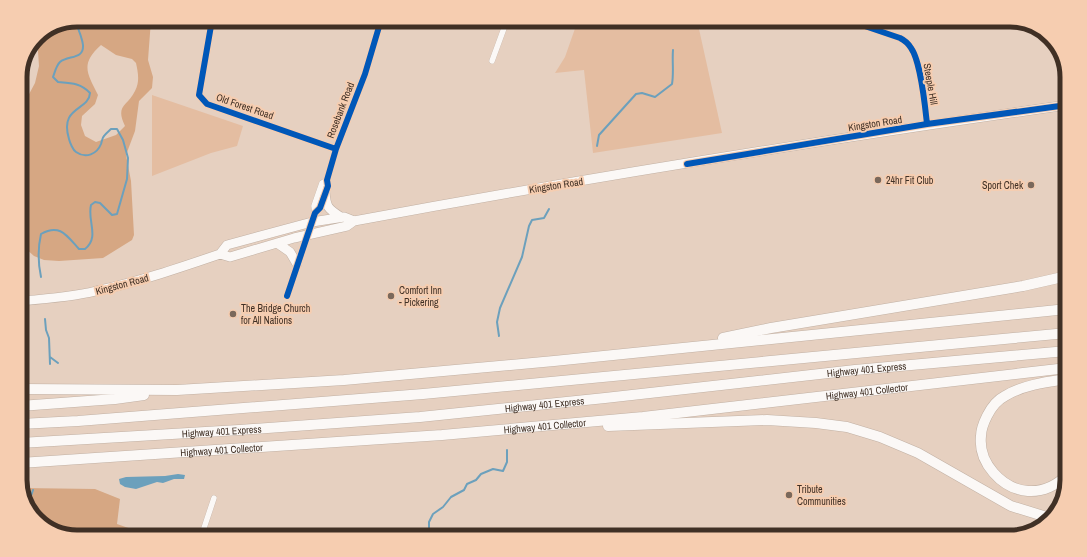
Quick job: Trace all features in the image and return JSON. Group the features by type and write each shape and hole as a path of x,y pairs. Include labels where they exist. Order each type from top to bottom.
{"highway":[{"path":"677,348 771,328 1023,286 1060,278"},
{"path":"27,389 178,390 344,380 1060,311"},
{"name":"Highway 401 Express","path":"27,424 415,395 1060,334"},
{"name":"Highway 401 Express","path":"27,443 420,417 855,370 1060,351"},
{"name":"Highway 401 Collector","path":"27,463 311,444 534,427 643,417 1060,369"},
{"path":"1060,380 1026,387 1005,396 996,403 990,411 985,420 981,436 983,453 990,468 999,478 1012,486 1029,491 1051,487 1060,481"},
{"path":"27,405 115,399 178,390"},
{"path":"534,427 643,426 767,420 816,423 847,427 880,437 918,453 1011,506 1045,516"}],"main road":[{"name":"Kingston Road","path":"220,254 230,257 308,234 347,226 354,221 505,193 928,124 1060,105"},
{"path":"325,192 327,205 332,212 341,217"},
{"name":"Kingston Road","path":"27,300 95,292 140,280 220,254 227,245 312,222 341,217 354,221"},
{"path":"277,243 290,252 297,264"}],"street":[{"name":"Old Forest Road","path":"211,27 199,95 207,104 336,149"},
{"name":"Rosebank Road","path":"315,213 314,206 322,183 326,180 336,149 365,74 379,27"},
{"path":"492,61 504,27"},
{"name":"Steeple Hill","path":"868,27 905,40 911,48 917,61 928,124"},
{"name":"Rosebank Road","path":"286,296 315,213 320,208 328,186 326,180"},
{"path":"203,530 214,498"}],"shaded area":[{"path":"77,27 150,27 148,60 153,77 152,88 139,101 135,131 126,155 131,181 134,235 132,240 103,258 59,261 44,260 34,256 27,250 27,98 35,83 39,66 38,46 49,35 58,31","holes":["101,45 116,55 132,59 136,63 138,84 122,110 121,114 125,126 116,135 96,142 85,136 81,125 82,116 95,104 98,95 89,75 88,63 90,58"]},
{"path":"576,27 699,27 722,133 593,153 584,70 555,73 565,57"},
{"path":"152,95 243,126 237,146 211,153 152,176"},
{"path":"28,488 95,489 120,499 117,524 134,530 71,530 55,525 44,518 35,508"}],"water":[{"path":"178,474 185,475 184,479 174,479 163,483 157,482 136,489 125,487 120,484 119,479 126,477 165,476"}],"waterway":[{"path":"41,277 39,266 39,244 41,234 48,231 58,230 63,232 79,249 85,249 92,239 90,217 91,205 95,202 100,203 112,215 117,214 127,179 128,158 123,140 117,129 111,129 103,138 99,148 91,154 84,155 76,152 69,141 67,128 68,120 75,110 85,103 90,93 79,85 58,82 53,77 60,62 78,55 83,50 82,39 78,27"},
{"path":"597,146 599,135 636,94 642,93 655,97 672,84 673,50"},
{"path":"499,336 497,322 500,308 522,257 529,226 532,220 544,218 549,209"},
{"path":"45,319 46,330 49,338 50,364"},
{"path":"50,357 58,363"},
{"path":"429,530 429,522 433,514 443,507 451,497 464,490 467,484 476,480 481,474 493,469 503,471 507,462 507,450"},
{"path":"30,498 33,490"}],"cycle path":[{"path":"211,27 199,95 207,104 336,149"},
{"path":"287,296 315,213 320,208 328,186 327,180 336,149 365,74 379,27"},
{"path":"868,27 900,38 910,46 920,73 927,124"},
{"path":"687,164 927,124 1060,106"}],"place":[{"name":"24hr Fit Club","path":"878,180"},
{"name":"Sport Chek","path":"1031,185"},
{"name":"Comfort Inn - Pickering","path":"391,296"},
{"name":"The Bridge Church for All Nations","path":"233,314"},
{"name":"Tribute Communities","path":"789,495"}]}
